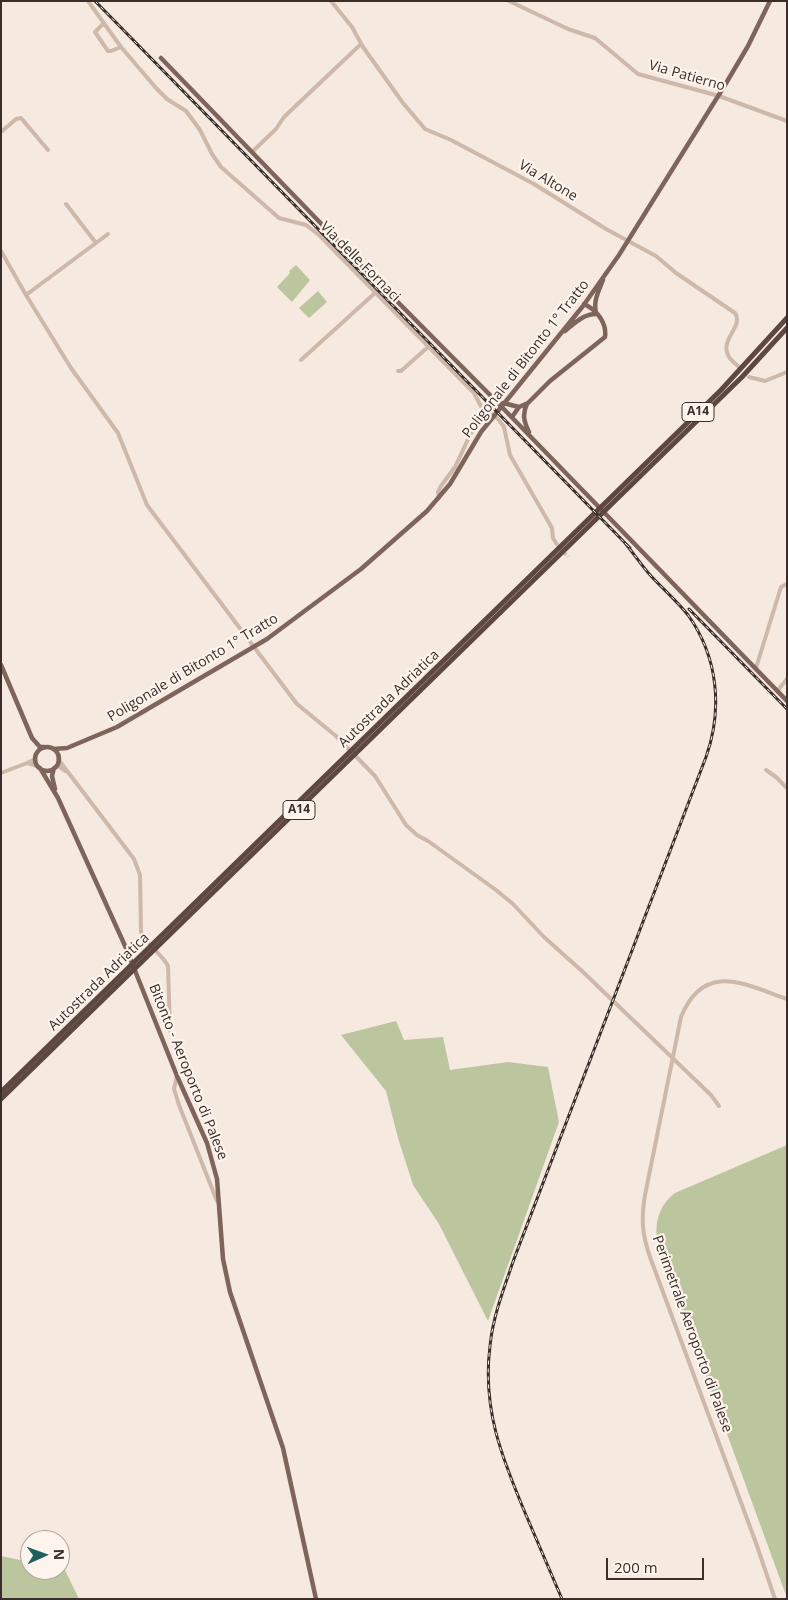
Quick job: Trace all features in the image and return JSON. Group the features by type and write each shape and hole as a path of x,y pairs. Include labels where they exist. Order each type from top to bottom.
{"highway":[{"name":"Autostrada Adriatica","path":"608,505 728,383 787,318"},
{"name":"Autostrada Adriatica","path":"1,1092 742,377 787,328"},
{"name":"Autostrada Adriatica","path":"1,1099 594,518"}],"main road":[{"name":"Poligonale di Bitonto 1° Tratto","path":"67,748 118,727 254,647 287,625 361,569 427,511 450,484 469,450 492,418 584,304 607,272 719,96 748,46 770,1"},
{"path":"161,58 787,700"},
{"path":"596,314 594,308 597,296 607,272"},
{"path":"532,438 523,413 528,403 550,381 605,337 606,330 601,317 584,304"},
{"path":"557,338 579,319 589,314 596,314"},
{"path":"495,400 518,407"},
{"path":"512,417 518,407 528,403"},
{"path":"512,417 525,409"},
{"path":"1,665 32,738 38,767 58,798"},
{"path":"32,738 40,747 53,749 67,748"},
{"path":"35,757 38,751 44,748"},
{"path":"58,798 52,776 58,758 67,748"},
{"path":"53,749 58,758"},
{"path":"38,767 47,770 55,767"},
{"name":"Bitonto - Aeroporto di Palese","path":"58,798 126,948 177,1076 210,1150 217,1179 222,1259 230,1292 283,1448 316,1599"}],"street":[{"name":"Via delle Fornaci","path":"88,1 121,47 167,99 186,111 192,118 221,167 262,201 275,215 285,220 306,225 313,230 474,393 483,407 499,420 504,427 510,455 552,528 553,538 556,543"},
{"name":"Via Altone","path":"331,1 352,27 361,44 402,103 425,129 451,140 534,184 606,229 656,256 697,288 735,313 738,321 726,349 729,358 739,367"},
{"name":"Via Patierno","path":"509,1 568,29 595,38 638,74 719,96 787,121"},
{"path":"103,24 95,32 108,50 111,51 121,47"},
{"path":"252,152 276,129 284,117 361,44"},
{"path":"1,132 16,119 21,118 48,150"},
{"path":"66,204 96,243"},
{"path":"26,295 108,234"},
{"path":"1,251 70,368 118,433 147,505 297,704 343,744 363,765 383,788 406,825 417,835 428,841 513,904 544,937 656,1041 672,1059 711,1095 719,1106"},
{"path":"301,360 375,293"},
{"path":"398,371 401,371 428,347"},
{"path":"750,377 765,380 787,372"},
{"path":"439,498 438,492 455,467 470,435 483,414 483,407"},
{"path":"756,668 781,587 787,584"},
{"path":"777,691 787,679"},
{"path":"1,773 27,763 35,757"},
{"path":"58,758 134,859 140,875 140,926 144,938 164,959 168,966 170,1031"},
{"path":"27,763 38,767"},
{"path":"55,767 60,767 67,772"},
{"path":"766,770 787,788"},
{"name":"Perimetrale Aeroporto di Palese","path":"775,1599 644,1238 642,1222 645,1195 681,1017 691,997 699,989 711,983 731,981 787,999"},
{"path":"177,1076 174,1089 179,1105 218,1203"}],"green space":[{"path":"296,265 310,280 292,302 277,287"},
{"path":"318,291 327,302 309,318 299,308"},
{"path":"396,1021 404,1040 443,1037 450,1070 508,1062 548,1067 559,1122 488,1321 439,1224 413,1185 386,1091 341,1035"},
{"path":"787,1145 787,1598 658,1245 657,1223 661,1210 675,1193"},
{"path":"1,1556 20,1560 20,1580 70,1580 79,1599 1,1599"}],"tunnel":[{"path":"556,543 568,557"}],"railway":[{"path":"95,1 630,548"},
{"path":"562,1599 517,1494 496,1433 489,1391 488,1369 491,1335 499,1302 514,1259 706,757 715,720 715,684 706,648 698,631 684,610 651,576 625,543"},
{"path":"689,609 787,709"}]}
